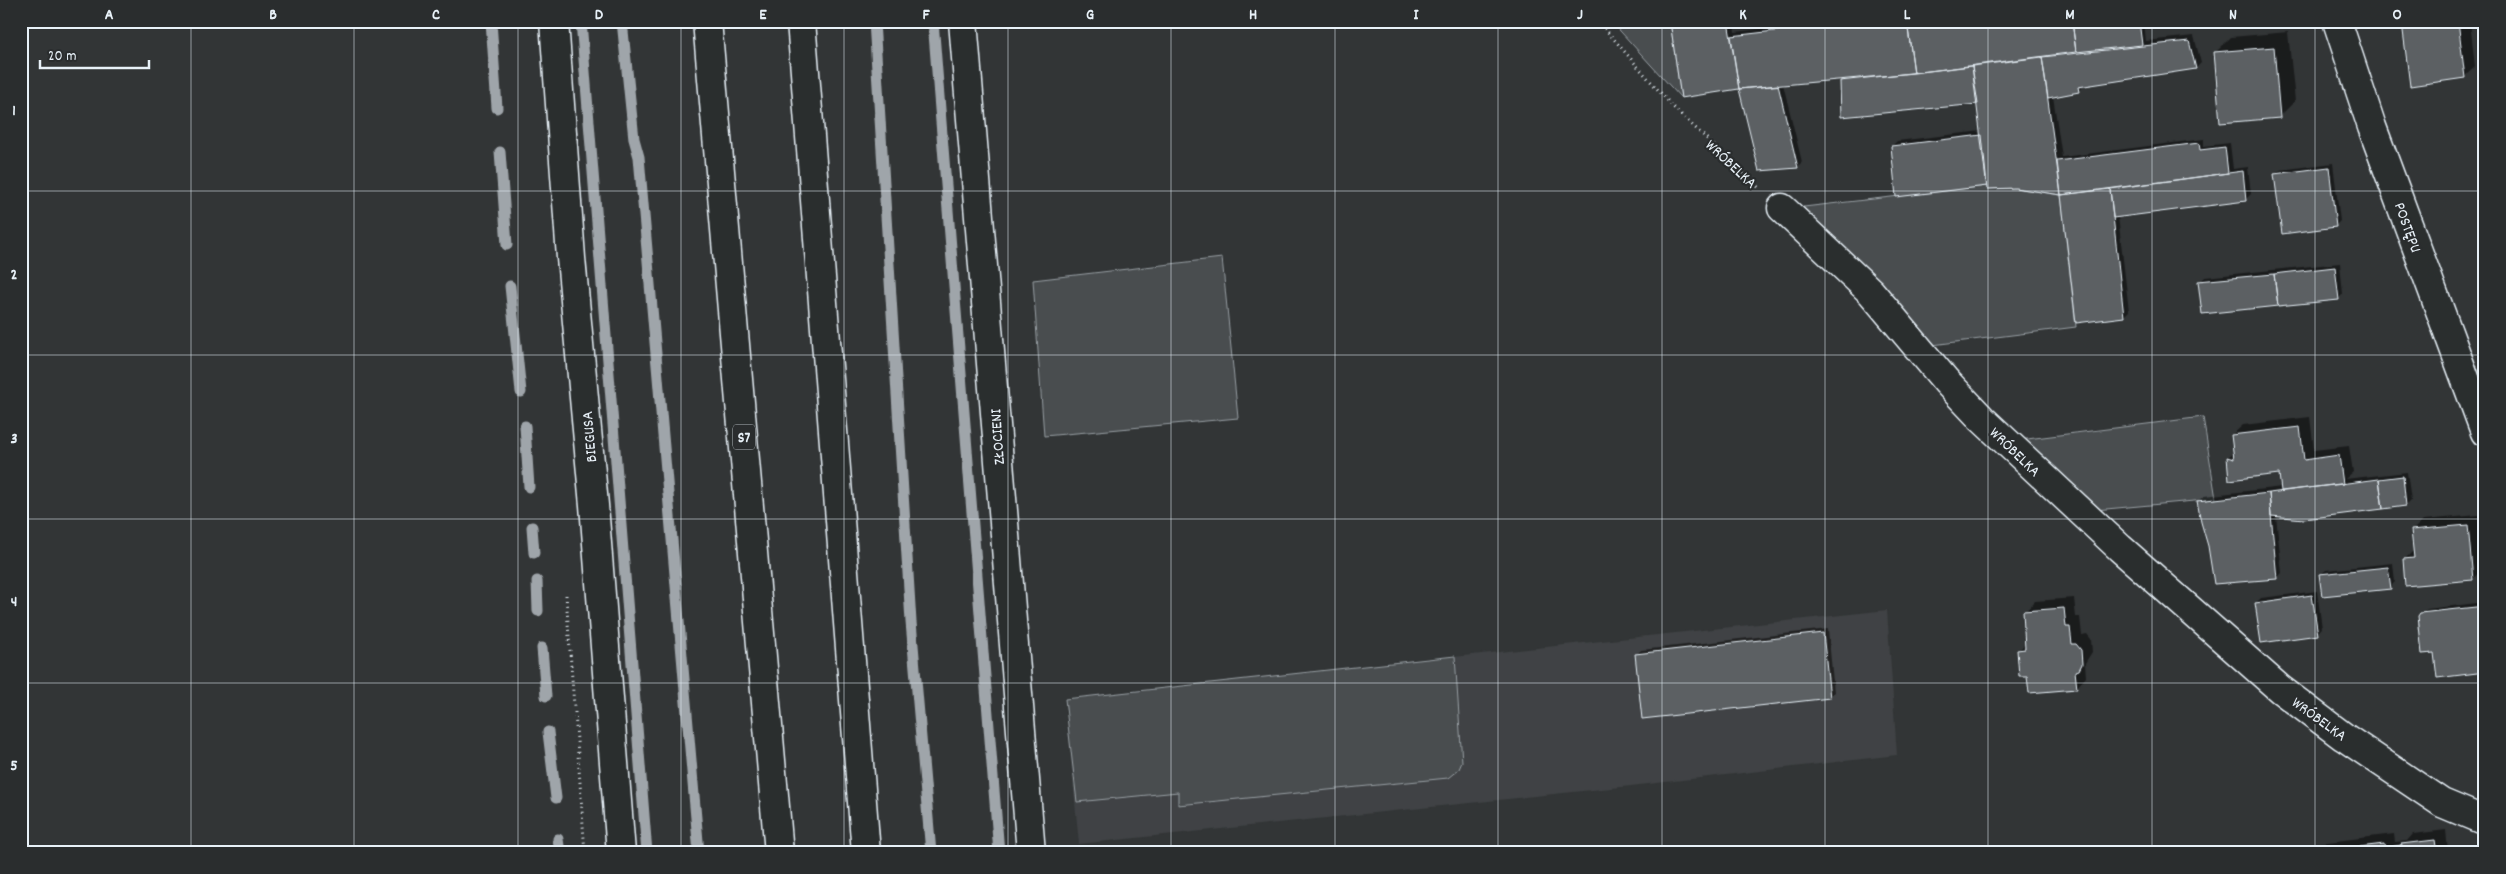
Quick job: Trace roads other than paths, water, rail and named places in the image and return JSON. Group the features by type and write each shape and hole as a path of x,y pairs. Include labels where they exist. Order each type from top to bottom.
{"main road":[{"name":"BIEGUSA","path":"554,21 571,258 594,505 621,853"},
{"name":"S7","path":"706,21 779,853"},
{"path":"801,21 866,853"},
{"name":"ZŁOCIENI","path":"964,21 1031,853"},
{"name":"POSTĘPU","path":"2337,21 2372,126 2485,432"},
{"name":"WRÓBELKA","path":"1782,208 1871,292 1946,381 2027,462 2120,548 2280,690 2344,737 2442,803 2485,821"}],"waterway":[{"path":"491,21 497,108"},
{"path":"581,21 647,853"},
{"path":"622,21 634,139 639,157 699,853"},
{"path":"874,21 911,622 931,853"},
{"path":"933,21 999,853"},
{"path":"500,152 507,245"},
{"path":"510,286 521,392"},
{"path":"525,426 529,487"},
{"path":"532,527 534,553"},
{"path":"537,581 538,611"},
{"path":"542,648 546,696"},
{"path":"548,732 556,798"},
{"path":"558,839 560,853"}]}
